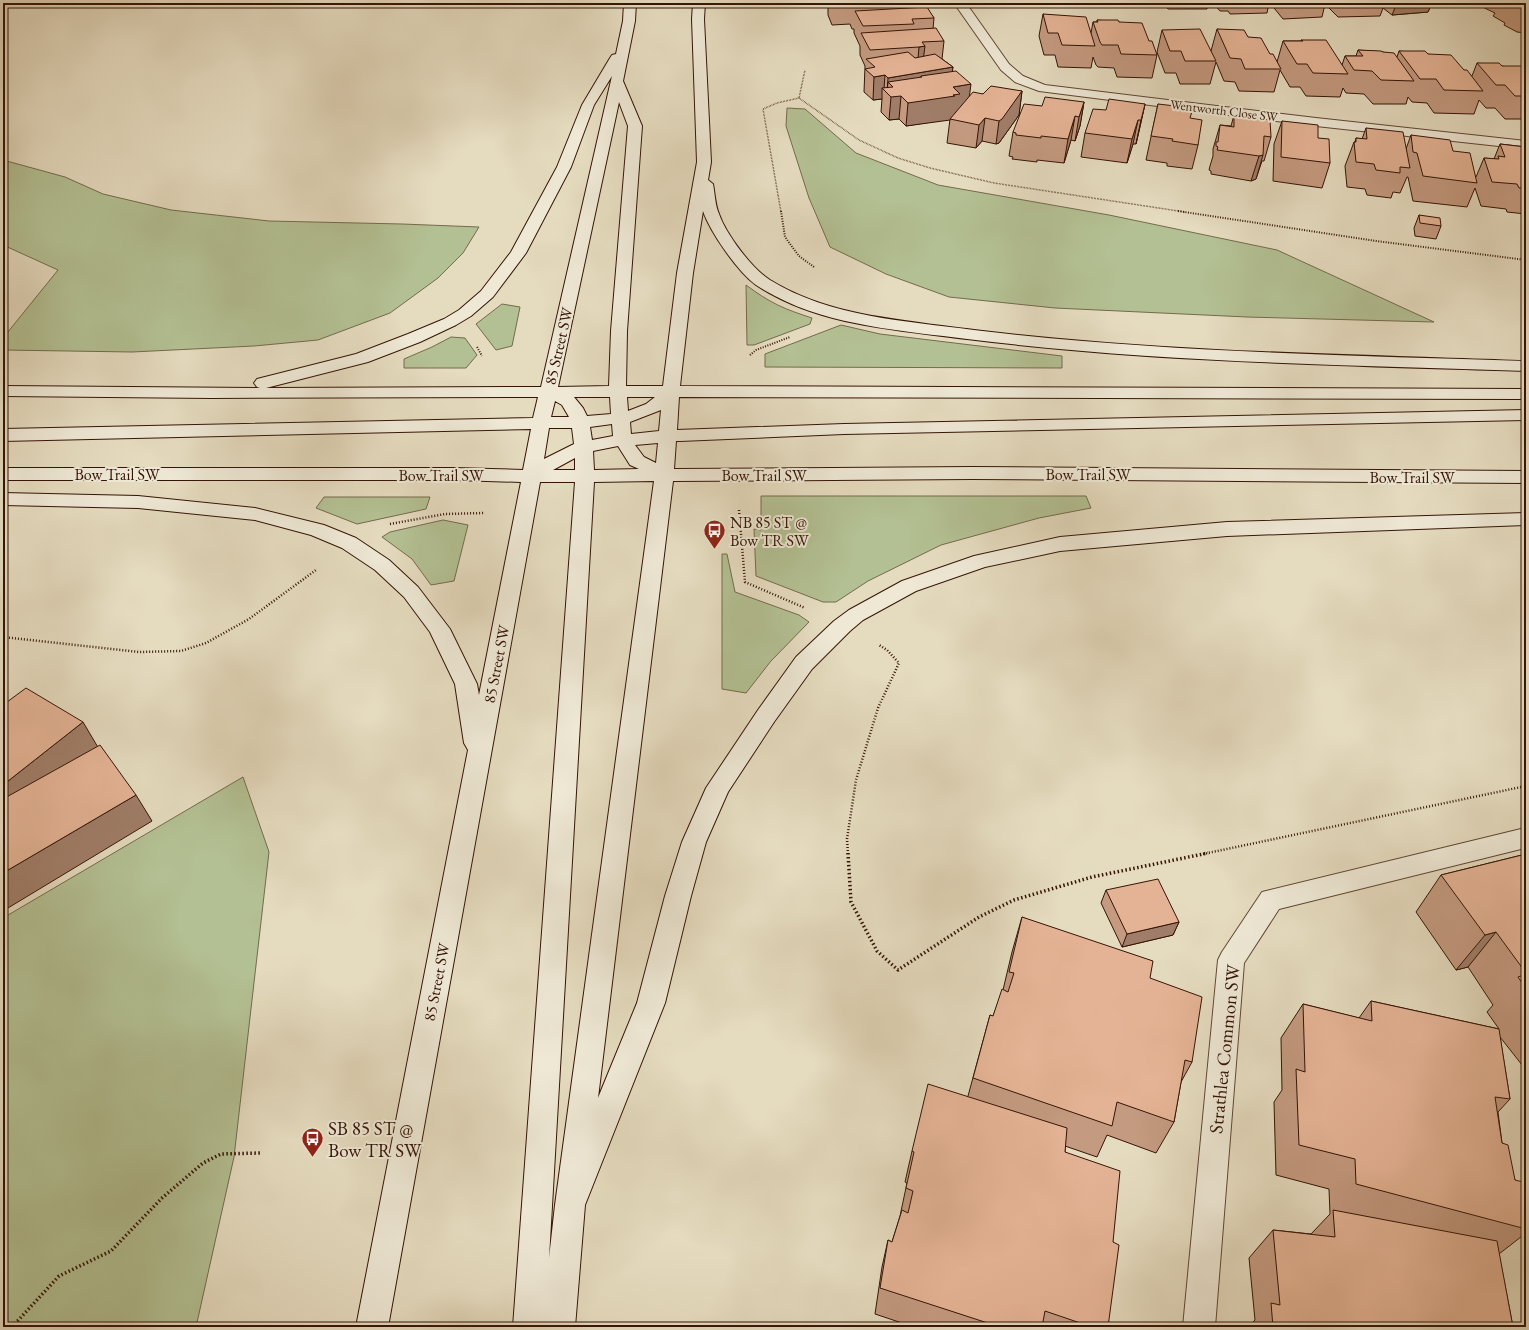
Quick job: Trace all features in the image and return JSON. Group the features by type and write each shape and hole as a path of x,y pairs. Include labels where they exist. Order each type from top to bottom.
{"main road":[{"name":"85 Street SW","path":"372,1327 541,424 617,81 630,3"},
{"path":"699,3 698,19 704,162 711,216 740,260 760,281 810,305 832,312 888,322 965,334 1036,342 1209,354 1526,366"},
{"name":"Wentworth Close SW","path":"960,3 1005,67 1019,79 1043,88 1316,122 1526,145"},
{"path":"212,393 274,381 362,358 414,338 450,322 465,313 487,294 518,253 564,167 588,105 624,43"},
{"path":"617,81 635,126 619,331 617,380 620,418 623,440 637,461 664,475"},
{"path":"559,1327 570,1204 664,475 685,273 704,162"},
{"path":"3,391 212,393 804,391 1526,394"},
{"path":"528,1327 585,475 584,447 578,414 568,402 548,392"},
{"path":"3,435 579,422 620,418 652,408 672,392"},
{"path":"531,476 553,460 584,447 623,440 668,435 844,429 1526,415"},
{"name":"Bow Trail SW","path":"3,474 455,474 531,476 980,474 1526,477"},
{"path":"3,499 138,502 255,514 317,530 349,543 382,565 411,592 439,629 466,684 478,758"},
{"path":"570,1204 651,1004 678,896 694,842 718,788 766,716 804,663 842,626 856,615 909,586 981,561 1060,544 1227,529 1526,519"},
{"name":"Strathlea Common SW","path":"1199,1327 1230,960 1271,900 1521,839 1526,840"}],"path":[{"path":"799,98 805,70"},
{"path":"817,269 799,256 785,237 763,109 777,103 799,98 815,108 843,130 867,144 916,164 953,174 1204,215 1364,239 1526,260"},
{"path":"747,358 756,350 796,335"},
{"path":"739,513 745,582 810,611"},
{"path":"384,525 445,514"},
{"path":"3,637 139,652 181,651 206,642 249,619 313,571"},
{"path":"874,641 887,650 899,663 878,708 856,780 847,839 851,902 877,952 898,970 979,917 1014,900 1092,877 1526,786"},
{"path":"12,1327 59,1276 111,1251 162,1198 203,1163 221,1154 260,1153"}],"green space":[{"path":"787,108 805,109 856,153 938,185 1109,215 1277,250 1434,322 1247,317 1055,308 949,297 886,274 830,247 809,198 786,126"},
{"path":"3,160 65,177 103,194 171,210 269,221 479,227 463,253 438,278 390,313 318,340 254,346 132,352 3,350 3,338 58,270 3,245"},
{"path":"746,285 778,305 812,318 810,324 754,345 747,345"},
{"path":"502,304 520,307 512,346 496,350 476,324"},
{"path":"841,325 880,334 1062,356 1062,368 765,367 765,354"},
{"path":"451,337 465,338 477,355 466,368 404,368 404,359"},
{"path":"761,496 1086,496 1091,508 1039,518 941,545 868,581 836,602 823,602 756,576 754,529 761,530"},
{"path":"324,497 430,497 426,509 357,524 316,508"},
{"path":"443,520 468,525 454,581 431,585 412,559 382,537 390,532"},
{"path":"722,554 727,554 735,592 799,615 809,622 771,661 746,693 722,689"},
{"path":"243,777 269,852 234,1157 196,1327 3,1327 3,918"}],"building":[{"path":"851,3 925,3 926,5 853,7"},
{"path":"1513,3 1526,3 1526,10"},
{"path":"927,7 934,18 912,19 914,24 863,26 855,11"},
{"path":"1043,14 1086,17 1095,46 1062,45 1058,33 1048,33"},
{"path":"1097,20 1118,20 1119,22 1142,23 1149,41 1152,41 1157,55 1121,54 1118,45 1102,45 1093,22 1098,22"},
{"path":"936,28 944,41 922,42 925,46 919,47 870,50 861,33"},
{"path":"1200,29 1216,61 1185,61 1181,51 1170,51 1162,30"},
{"path":"1217,29 1244,30 1248,37 1261,38 1270,54 1273,54 1281,69 1245,69 1241,59 1230,58"},
{"path":"1301,40 1326,40 1348,74 1313,73 1307,64 1297,64 1283,41 1303,41"},
{"path":"1358,50 1394,53 1414,81 1381,80 1372,71 1354,70 1345,56 1363,56"},
{"path":"1399,51 1425,51 1428,54 1451,55 1464,70 1467,70 1483,91 1444,90 1436,79 1420,79"},
{"path":"908,52 915,58 935,54 953,67 888,78 885,75 874,77 865,69 875,67 866,59"},
{"path":"1477,63 1499,63 1502,66 1521,66 1526,71 1526,96 1515,96 1505,85 1496,85"},
{"path":"956,71 971,84 953,87 960,94 953,95 955,96 908,103 901,96 891,97 882,88 893,87 888,82"},
{"path":"991,86 1022,91 1002,119 999,121 985,118 979,125 950,119 973,92 983,94"},
{"path":"1045,97 1084,102 1079,117 1075,116 1068,139 1016,135 1016,133 1013,132 1024,104 1042,106"},
{"path":"1109,99 1145,104 1141,120 1138,120 1132,139 1085,133 1093,109 1106,110"},
{"path":"1158,104 1193,108 1190,118 1202,120 1198,145 1151,136"},
{"path":"1234,115 1270,120 1271,137 1264,136 1263,155 1259,156 1217,150 1218,147 1216,146 1216,142 1218,142 1220,125 1234,127"},
{"path":"1282,121 1318,125 1318,138 1329,139 1330,163 1281,157"},
{"path":"1366,128 1403,132 1410,168 1400,167 1400,173 1376,170 1374,164 1356,162 1354,142 1356,142 1356,138 1367,139"},
{"path":"1411,135 1450,140 1453,151 1470,153 1477,183 1423,176 1417,153 1413,152"},
{"path":"1500,144 1526,147 1526,188 1519,188 1517,184 1492,182 1484,158 1499,159 1498,156 1505,157"},
{"path":"1419,215 1440,218 1441,226 1420,223"},
{"path":"26,688 83,722 3,785 3,705"},
{"path":"100,745 136,795 3,873 3,799"},
{"path":"1526,854 1526,973 1496,932 1485,935 1441,875"},
{"path":"1158,879 1179,922 1127,934 1106,890"},
{"path":"1022,917 1153,961 1150,978 1202,997 1192,1062 1185,1060 1174,1122 1117,1102 1112,1126 973,1078 990,1015 993,1016 1002,989 1008,992 1014,973 1009,972"},
{"path":"1526,974 1526,989 1518,977"},
{"path":"1371,1001 1499,1029 1510,1099 1495,1097 1502,1143 1508,1145 1515,1180 1523,1182 1526,1200 1526,1229 1356,1184 1355,1159 1299,1145 1296,1069 1305,1072 1303,1004 1372,1021"},
{"path":"928,1084 1067,1128 1065,1152 1120,1171 1113,1242 1119,1245 1108,1327 1092,1327 1045,1311 1042,1327 1000,1327 880,1288 888,1240 892,1242 902,1210 908,1213 913,1191 906,1188 914,1152 912,1151"},
{"path":"1333,1210 1497,1241 1513,1327 1273,1327 1271,1303 1280,1305 1273,1230 1335,1237"}],"place":[{"name":"NB 85 ST @ Bow TR SW","path":"715,550"},
{"name":"SB 85 ST @ Bow TR SW","path":"312,1158"}]}
